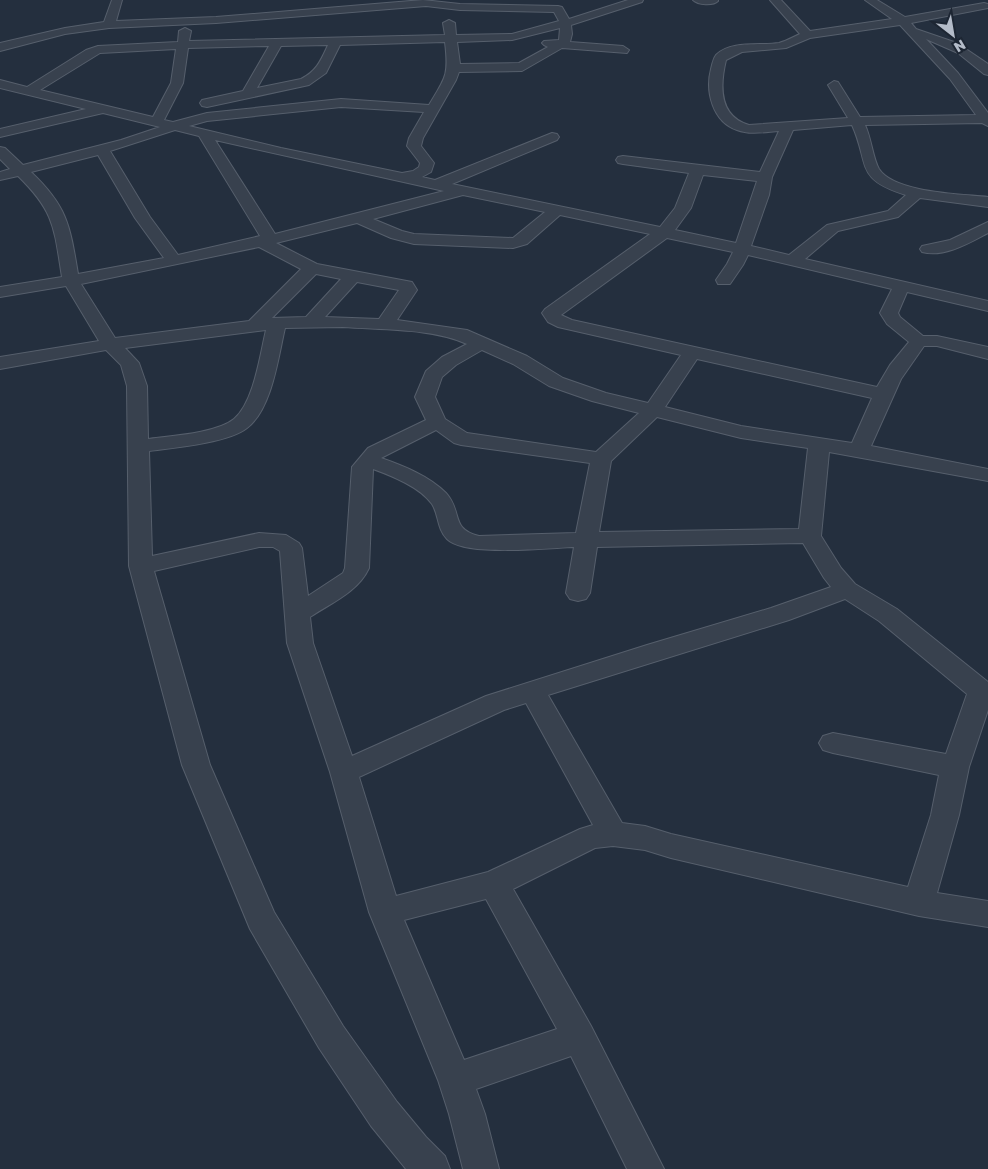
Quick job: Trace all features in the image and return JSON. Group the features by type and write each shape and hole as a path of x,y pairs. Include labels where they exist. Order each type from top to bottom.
{"street":[{"path":"108,25 117,0"},
{"path":"0,92 24,89 98,50 183,45 276,44 512,36 566,23 638,0"},
{"path":"698,0 713,1"},
{"path":"775,0 807,35"},
{"path":"870,0 906,26 954,76 988,120"},
{"path":"0,47 51,33 108,25 434,3 560,4 566,23 566,37 560,45 522,67 485,69 452,74"},
{"path":"403,177 418,174 426,169 427,163 414,146 416,138 452,74 447,3"},
{"path":"983,5 906,26 807,35 782,46 741,49 727,53 720,58 715,90 726,119 740,128 788,127 855,121 988,120"},
{"path":"158,120 177,83 186,21"},
{"path":"906,26 944,41 976,60 988,71"},
{"path":"512,36 560,45 623,50"},
{"path":"158,120 248,94 324,76 334,42"},
{"path":"248,94 276,44"},
{"path":"0,84 102,109 158,120 173,127 205,135 793,260 988,306"},
{"path":"834,85 865,139 868,156 874,172 883,181 900,188 918,192 988,202"},
{"path":"0,176 102,149 207,117 332,98 362,103 433,109"},
{"path":"0,133 102,109"},
{"path":"724,280 735,265 742,249 761,195 765,177 788,127"},
{"path":"205,135 265,240 312,268 408,288 384,325"},
{"path":"438,184 552,138"},
{"path":"102,149 143,218 174,260"},
{"path":"0,151 42,191 54,208 62,227 71,281 110,344 130,363 137,386 141,566 196,765 261,919 331,1037 384,1114 413,1150 432,1169"},
{"path":"623,160 765,177"},
{"path":"699,170 686,203 676,220 663,233 551,313 552,317 558,322 570,325 882,394"},
{"path":"0,292 71,281 265,240 360,219 464,190"},
{"path":"793,260 833,228 893,214 918,192"},
{"path":"360,219 397,235 414,239 513,243 521,241 557,210"},
{"path":"928,250 955,244 988,227"},
{"path":"255,325 312,268"},
{"path":"310,323 352,276"},
{"path":"902,286 889,313 893,320 919,341 937,341 988,353"},
{"path":"139,446 225,431 240,425 249,413 262,385 277,323"},
{"path":"0,363 110,344 277,323 411,326 461,334 520,360 556,382 599,397 741,432 859,450 988,475"},
{"path":"859,450 882,394 911,349 919,341"},
{"path":"482,343 449,361 433,375 425,397 437,422 460,439 521,446 601,459"},
{"path":"578,593 601,459 653,410 692,352"},
{"path":"298,613 346,583 353,577 358,568 363,467 367,460 375,452 437,422"},
{"path":"819,444 810,536 832,573 847,590 888,615 984,694 955,767 944,815 919,903"},
{"path":"367,460 408,477 438,499 447,513 449,527 460,538 479,543 720,536 810,536"},
{"path":"141,566 259,540 278,540 291,548 300,643 344,772 385,912 455,1080 467,1114 481,1169"},
{"path":"344,772 495,703 780,614 847,590"},
{"path":"532,690 613,834"},
{"path":"832,743 955,767"},
{"path":"385,912 440,896 494,884 590,837 613,834 645,838 671,846 919,903 988,914"},
{"path":"494,884 579,1037 646,1169"},
{"path":"455,1080 579,1037"}]}
